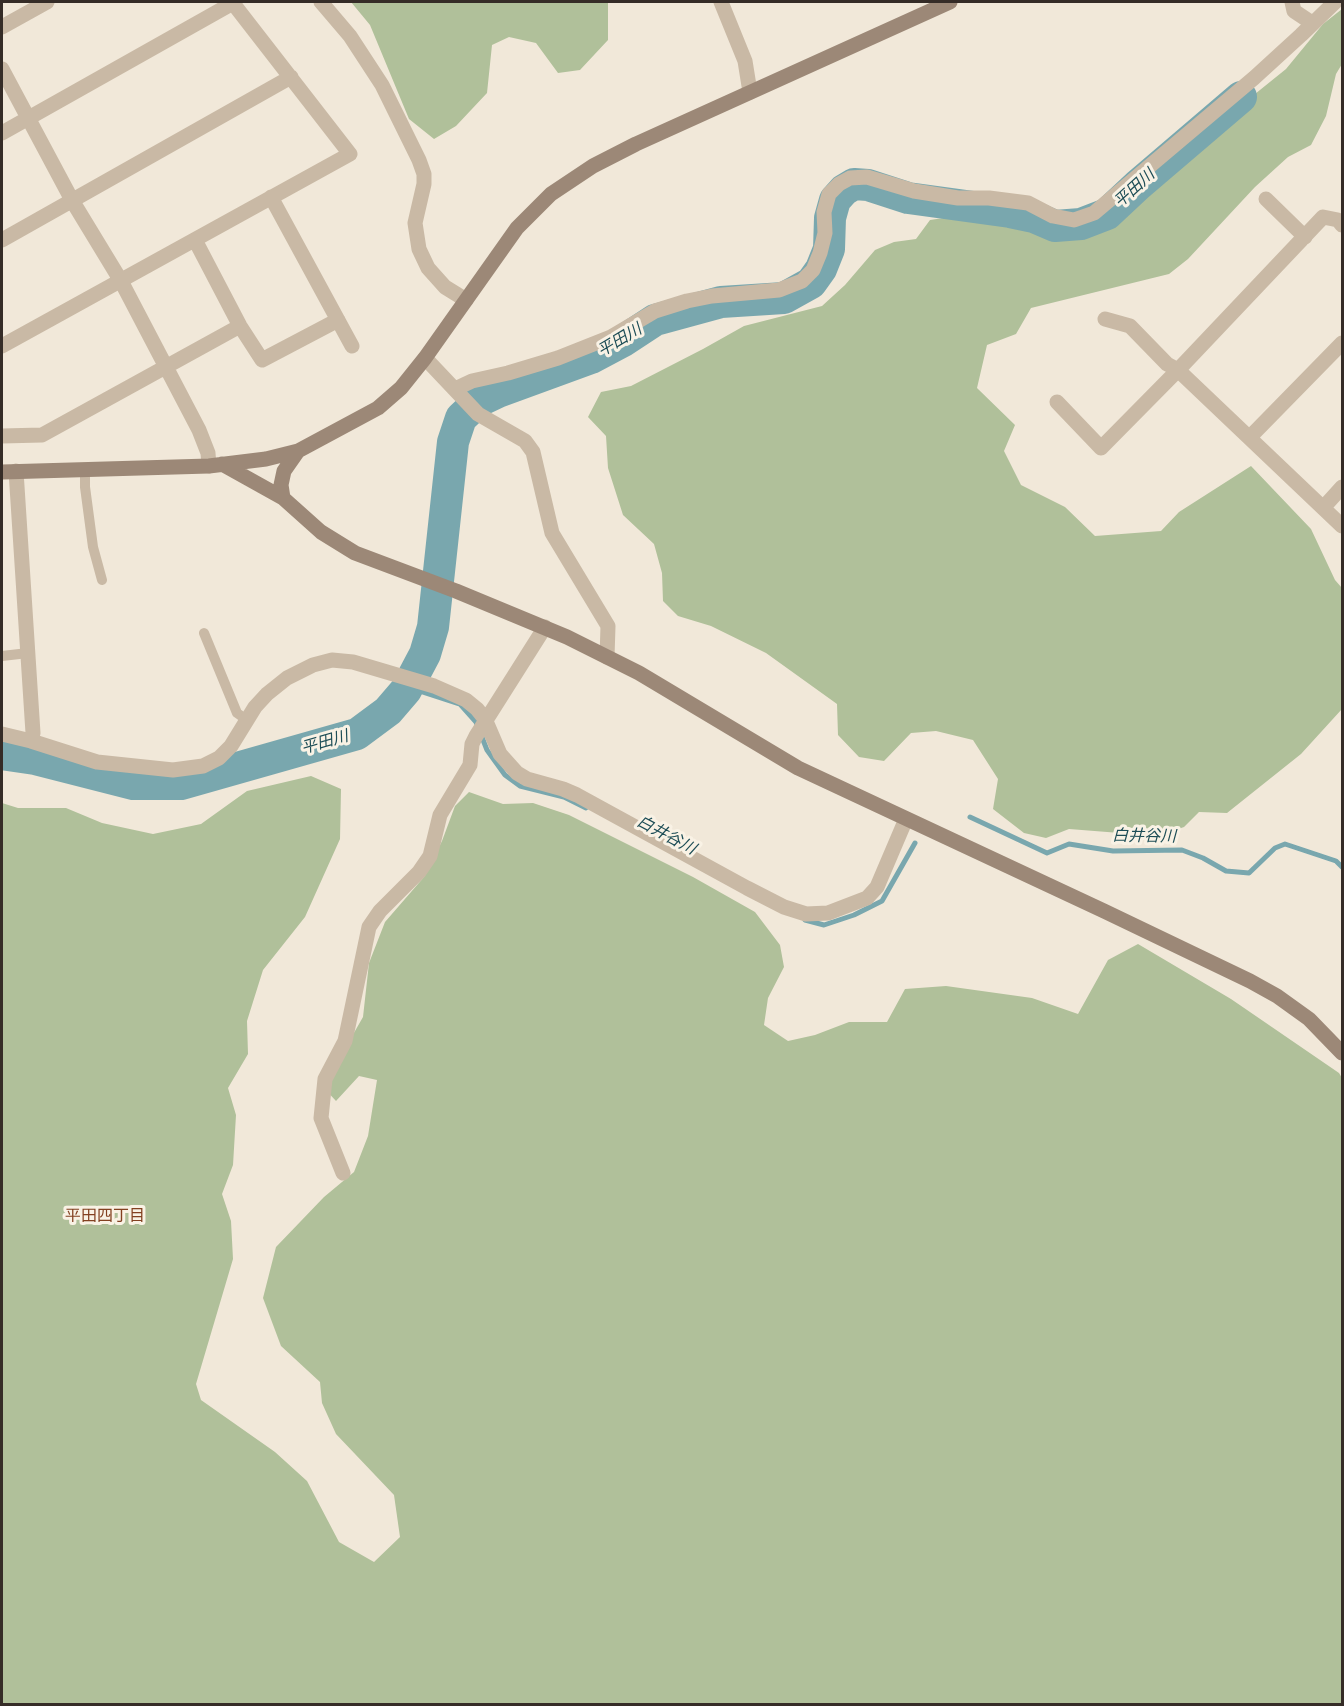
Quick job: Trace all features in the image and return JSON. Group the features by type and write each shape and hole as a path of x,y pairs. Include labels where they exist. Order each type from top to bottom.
{"street":[{"path":"2,27 47,2"},
{"path":"2,133 233,2 350,154 2,346"},
{"path":"321,2 350,36 382,85 419,160 424,174 424,184 415,223 419,249 428,268 445,287 466,300"},
{"path":"722,2 745,61 750,92"},
{"path":"31,741 33,733 28,653 8,472 215,465 266,459 298,450 378,408 401,388 518,228 551,194 593,166 636,144 950,2"},
{"path":"1292,2 1294,12 1312,23"},
{"path":"455,388 472,381 558,358 611,337 656,311 687,301 712,296 779,290 802,281 813,270 820,253 825,234 824,212 829,194 839,184 850,178 867,177 914,191 958,198 989,198 1028,203 1053,216 1074,220 1094,213 1254,78 1335,2"},
{"path":"2,69 73,202 122,281 215,465 283,498 321,532 355,552 545,627 607,657 700,708 798,768 1250,981 1277,996 1309,1019 1342,1053"},
{"path":"2,240 291,77"},
{"path":"271,197 352,346"},
{"path":"1266,199 1305,237"},
{"path":"1057,402 1101,448 1323,217 1338,220 1342,225"},
{"path":"195,240 240,326 262,360 338,320"},
{"path":"1106,319 1130,326 1167,364 1178,370 1342,526"},
{"path":"2,436 42,435 240,326"},
{"path":"1250,437 1342,343"},
{"path":"425,358 478,414 525,441 533,452 552,533 608,626 607,657"},
{"path":"283,498 280,485 284,471 298,450"},
{"path":"1323,508 1342,487"},
{"path":"343,1173 321,1118 325,1079 345,1041 369,927 380,911 419,872 430,856 440,815 470,765 472,744 485,719 545,627"},
{"path":"2,734 97,762 173,770 203,766 219,758 231,746 255,707 267,694 288,678 313,665 332,660 353,662 406,677 466,700 485,719 500,754 517,773 527,779 578,795 747,888 784,907 806,914 828,914 867,898 877,887 906,819"}],"lane":[{"path":"85,470 93,547 102,580"},
{"path":"204,633 237,714 247,720"},
{"path":"2,656 28,653"}],"green space":[{"path":"351,2 608,2 608,40 580,70 558,73 536,43 509,37 492,45 487,93 456,126 434,139 409,119 370,25"},
{"path":"1342,9 1342,64 1336,74 1326,116 1311,145 1288,157 1255,187 1188,259 1169,274 1031,308 1016,334 987,345 977,388 1015,425 1004,451 1021,485 1065,507 1095,536 1161,531 1179,512 1251,466 1311,529 1335,580 1342,588 1342,709 1301,754 1227,813 1199,812 1184,827 1158,836 1069,829 1046,838 1024,833 993,809 998,779 973,740 936,731 911,733 884,761 859,757 838,735 837,704 766,653 711,626 678,616 663,601 662,573 654,544 623,515 608,468 606,436 588,417 601,392 631,386 744,326 822,306 845,285 875,250 894,242 916,239 930,220 984,212 1039,228 1080,236 1116,217 1163,177 1224,119 1286,69 1323,24"},
{"path":"311,776 341,789 340,839 305,917 263,970 247,1021 248,1054 228,1088 236,1115 233,1165 222,1194 231,1221 233,1259 196,1384 201,1400 275,1452 307,1481 339,1542 374,1562 400,1537 394,1495 336,1434 322,1403 320,1382 281,1346 263,1298 276,1247 324,1197 354,1172 368,1136 377,1080 359,1076 336,1101 323,1087 363,1017 369,963 385,922 424,877 442,841 455,806 469,792 503,804 533,803 569,815 693,877 755,912 780,945 784,967 768,998 764,1025 788,1041 815,1035 849,1022 887,1022 905,989 946,986 1032,998 1078,1014 1108,960 1138,944 1231,999 1339,1073 1342,1078 1342,1704 2,1704 2,803 18,808 66,808 102,823 153,834 201,824 247,791"}],"waterway":[{"name":"平田川","path":"2,754 35,759 133,784 181,784 357,734 388,711 406,690 425,654 433,627 453,442 461,418 479,401 591,358 655,320 721,302 784,298 811,283 821,269 829,249 830,218 835,200 844,190 854,184 868,185 908,198 1034,217 1055,226 1081,224 1107,214 1241,97"},
{"name":"白井谷川","path":"406,690 417,690 460,704 476,722 487,750 505,775 520,786 564,797 586,808"},
{"name":"白井谷川","path":"970,817 1047,853 1069,844 1113,851 1182,850 1203,858 1226,871 1249,873 1275,848 1285,844 1336,861 1342,867"},
{"name":"白井谷川","path":"805,920 824,925 854,915 882,901 915,843"}],"district":[{"name":"平田四丁目","path":"105,1217"}]}
